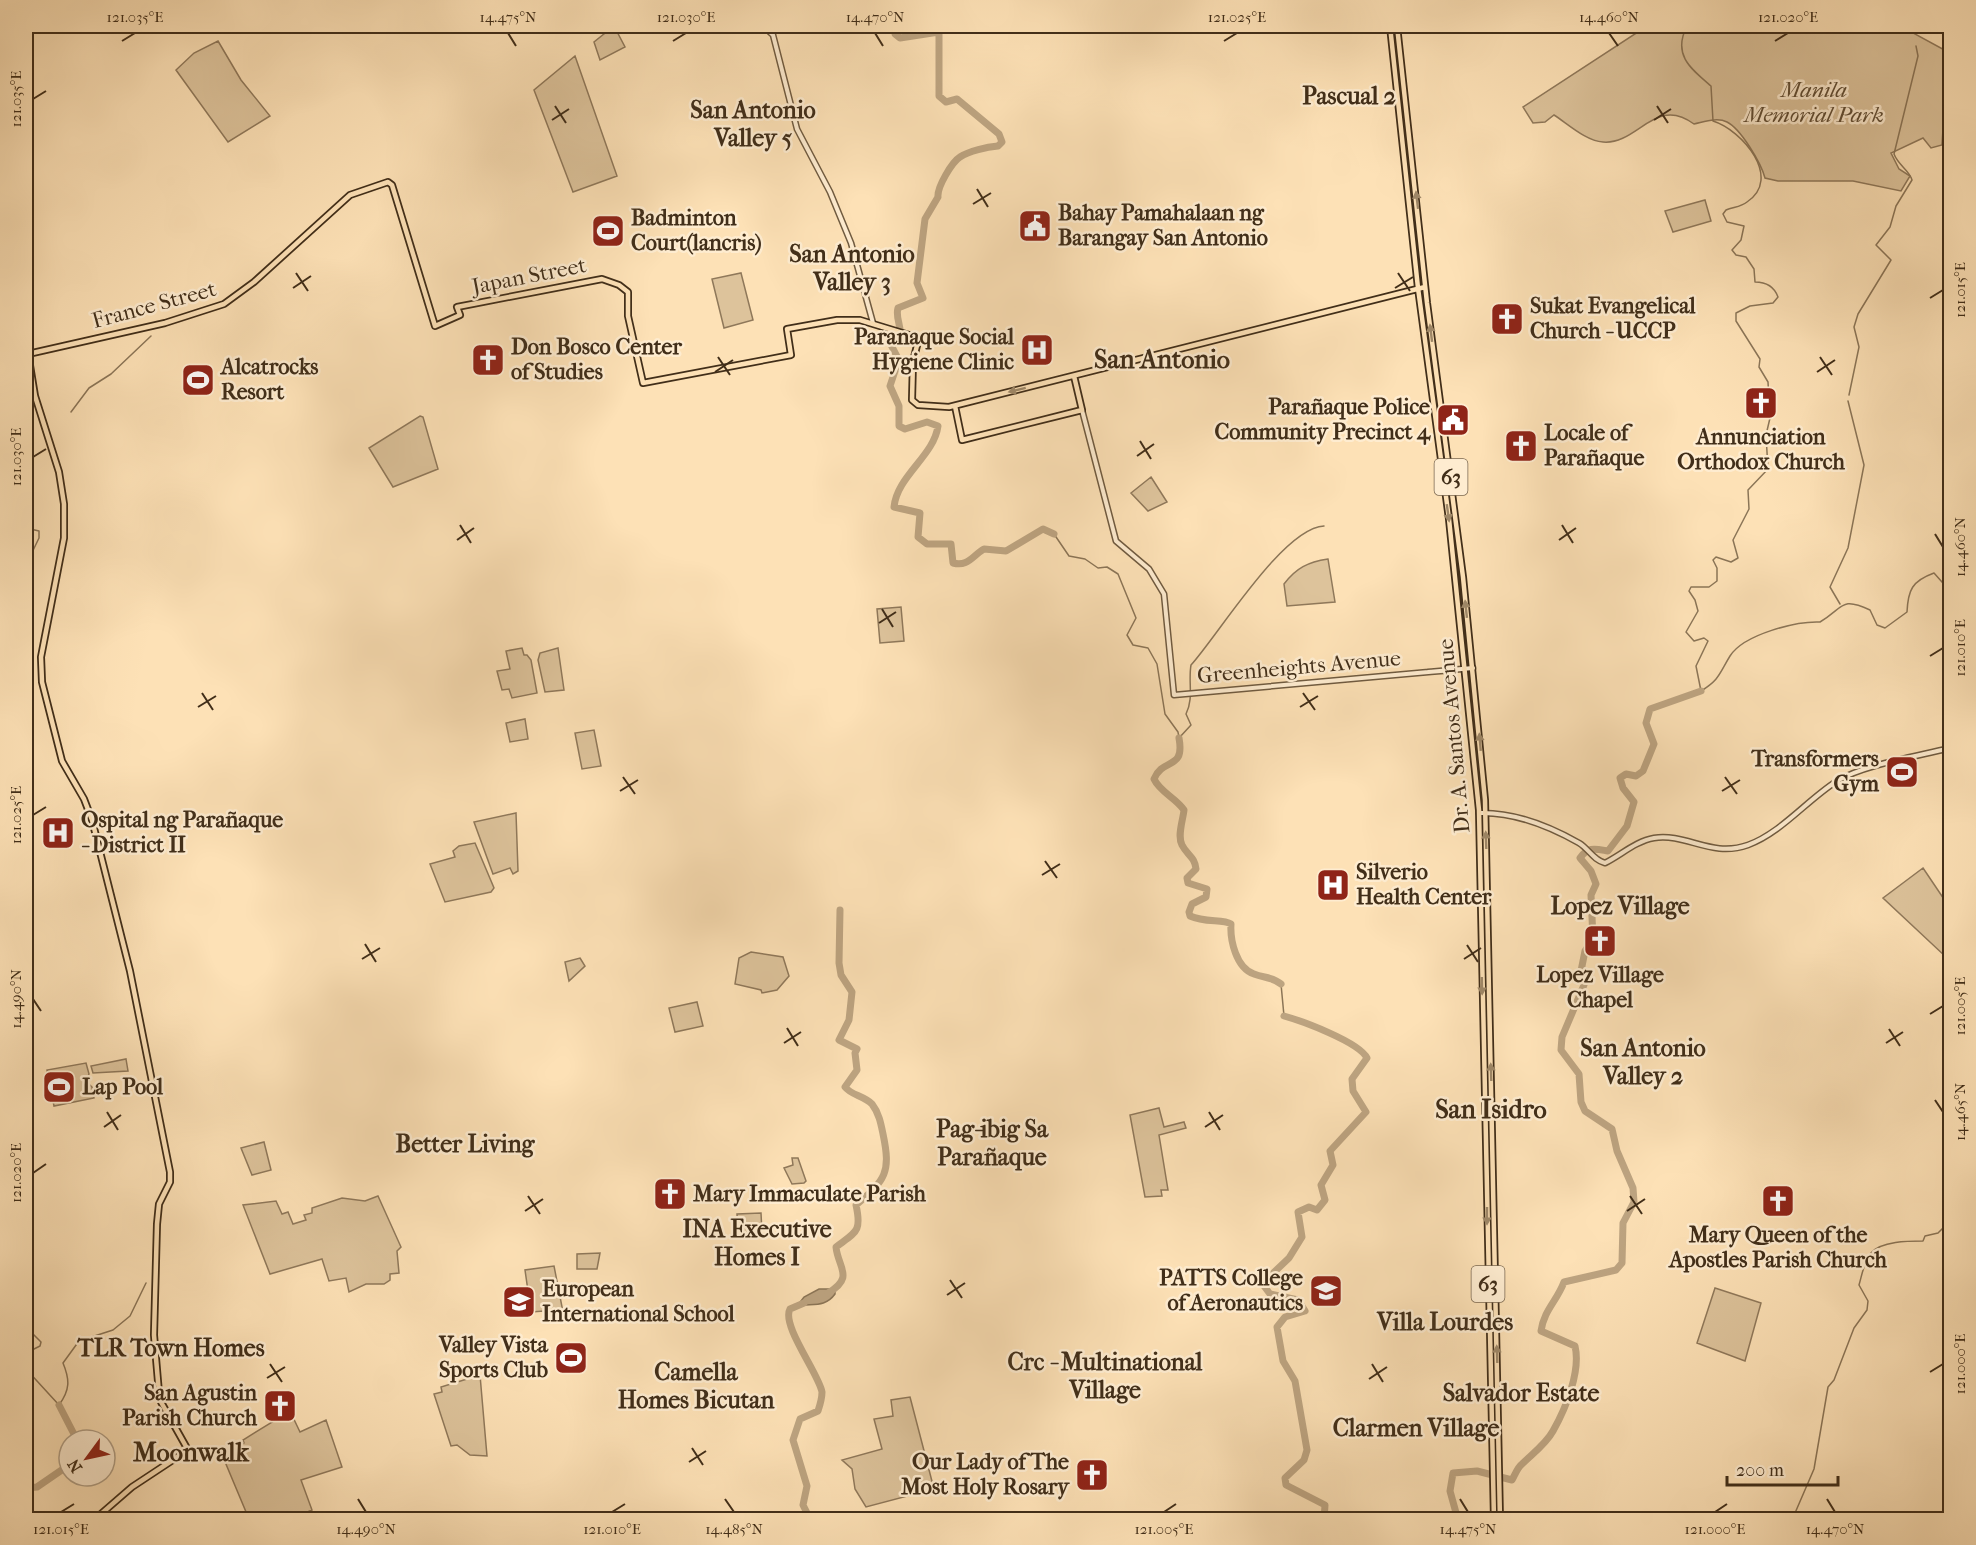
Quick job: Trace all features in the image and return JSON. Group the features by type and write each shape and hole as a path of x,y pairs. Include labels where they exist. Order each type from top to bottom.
{"main road":[{"name":"Dr. A. Santos Avenue","path":"1390,26 1418,288 1449,519 1466,668 1479,813 1494,1520"},
{"name":"Dr. A. Santos Avenue","path":"1397,26 1425,287 1456,518 1473,668 1485,813 1501,1475 1500,1520"},
{"path":"1391,38 1398,37"},
{"name":"France Street","path":"28,354 165,323 224,304 255,282 350,195 367,187 391,182 435,327 460,315"},
{"name":"Japan Street","path":"460,315 457,307 597,279 619,285 628,292 628,316 642,383 791,355 787,329 837,320 873,323"},
{"path":"873,323 919,338 913,361 912,400 918,405 955,406 1425,287"},
{"path":"26,341 35,396 59,472 64,504 64,538 41,657 42,682 62,761 84,799 92,820 130,971 170,1172 170,1182 159,1204 157,1224 156,1367 160,1400 188,1450 132,1487 94,1520"},
{"path":"955,406 962,440 1082,410 1074,376"},
{"path":"1481,921 1488,921"}],"street":[{"path":"763,26 773,35 797,129 830,192 851,243 873,323"},
{"name":"Greenheights Avenue","path":"1082,410 1116,542 1149,569 1164,594 1174,695 1473,668"},
{"path":"1479,813 1522,818 1585,847 1601,862 1611,860 1641,843 1660,838 1677,839 1714,850 1749,845 1843,778 1950,748"}],"green space":[{"path":"614,26 625,47 600,60 594,42"},
{"name":"Manila Memorial Park","path":"1647,26 1915,26 1913,33 1950,53 1950,131 1943,129 1942,145 1931,148 1923,138 1891,153 1899,169 1910,176 1901,191 1853,181 1778,181 1765,178 1744,139 1727,122 1719,120 1694,124 1680,117 1668,115 1657,118 1615,141 1603,142 1584,135 1554,115 1545,122 1533,123 1523,107"},
{"path":"218,41 241,80 270,116 228,142 176,70 194,53"},
{"path":"575,56 617,176 573,192 534,90"},
{"path":"1705,200 1711,221 1673,232 1665,211"},
{"path":"741,273 753,320 724,328 712,279"},
{"path":"420,416 423,417 438,469 393,487 369,448"},
{"path":"1151,477 1167,502 1148,511 1131,493"},
{"path":"1328,559 1335,602 1287,606 1284,584 1289,578 1303,567"},
{"path":"901,607 904,641 880,643 877,609"},
{"path":"522,648 524,655 531,660 537,693 512,698 509,689 502,690 497,671 510,669 506,651"},
{"path":"558,648 564,690 545,692 538,660 540,653"},
{"path":"525,719 528,739 510,742 506,723"},
{"path":"594,730 601,766 582,769 575,733"},
{"path":"516,813 518,871 513,874 510,868 493,874 474,822"},
{"path":"475,843 494,888 491,892 445,902 430,864 455,857 453,851 459,846"},
{"path":"1923,868 1950,908 1950,954 1947,958 1883,898"},
{"path":"751,952 783,957 789,976 777,990 762,993 761,990 735,984 739,958"},
{"path":"580,958 585,966 569,981 565,962"},
{"path":"697,1002 703,1026 675,1032 669,1008"},
{"path":"126,1059 128,1071 93,1073 91,1066"},
{"path":"86,1063 89,1074 86,1081 92,1087 94,1098 54,1106 47,1070"},
{"path":"1159,1108 1164,1127 1184,1122 1186,1128 1159,1135 1168,1190 1161,1190 1162,1196 1145,1197 1130,1115"},
{"path":"264,1142 271,1170 252,1175 241,1148"},
{"path":"792,1158 798,1158 806,1181 804,1183 792,1184 784,1168 793,1165"},
{"path":"378,1196 401,1247 397,1251 399,1273 390,1274 390,1280 384,1284 366,1284 349,1292 346,1278 329,1281 322,1259 270,1274 243,1205 276,1201 282,1214 288,1212 293,1224 306,1220 304,1215 312,1213 312,1208 342,1198 365,1201"},
{"path":"761,1213 762,1233 738,1234 737,1214"},
{"path":"600,1253 597,1269 577,1269 577,1254"},
{"path":"554,1266 564,1317 545,1319 544,1311 531,1312 525,1270"},
{"path":"1715,1288 1761,1303 1745,1361 1697,1343"},
{"path":"480,1375 487,1456 470,1455 457,1445 451,1446 434,1394 442,1392 441,1387"},
{"path":"910,1397 934,1489 866,1507 855,1489 852,1469 842,1460 882,1449 874,1419 893,1416 891,1400"},
{"path":"290,1411 300,1432 326,1420 342,1467 301,1480 312,1510 291,1519 249,1519 223,1457 244,1443 243,1440"}],"shaded area":[{"path":"819,1289 835,1289 835,1294 823,1303 797,1306 804,1297"}],"waterway":[{"path":"864,26 876,28 881,26"},
{"path":"895,26 895,34 900,38 939,32 939,96 946,102 957,99 999,134 1002,142 998,146 964,155 949,169 942,181 938,197 925,219 917,283 923,298 898,308 900,337 890,343 901,364 895,371 890,386 899,406 899,426 905,429 927,422 938,426 930,447 902,485 894,507 920,513 918,537 927,544 951,544 953,563 958,564 966,562 984,549 1006,551 1043,529 1054,534"},
{"path":"1687,26 1683,36 1683,53 1691,67 1711,86 1713,121 1736,134 1746,144 1760,168 1761,180 1757,192 1745,204 1726,210 1723,214 1727,222 1744,226 1741,240 1732,250 1736,255 1746,257 1754,269 1755,282 1769,285 1778,297 1773,303 1750,306 1736,313 1736,321 1760,359 1759,367 1768,382 1770,418 1766,435 1768,469 1748,490 1749,509 1733,540 1738,558 1731,562 1716,557 1713,560 1717,568 1717,581 1709,587 1691,587 1689,591 1698,611 1686,632 1694,641 1704,638 1708,641 1696,666 1701,691 1716,679 1737,648 1759,635 1798,624 1820,622 1847,604 1870,610 1877,625 1885,628 1907,612 1910,592 1921,579 1934,573 1950,591"},
{"path":"1849,395 1859,347 1854,327 1858,314 1891,260 1876,245 1890,227 1896,206 1912,180 1894,154 1918,56 1916,46"},
{"path":"71,412 89,388 111,374 151,336"},
{"path":"1840,604 1830,587 1848,548 1864,465 1848,401"},
{"path":"26,421 31,433 26,436"},
{"path":"1054,534 1069,556 1085,559 1098,568 1107,567 1118,574 1136,618 1127,635 1133,645 1148,648 1157,664 1165,714 1178,732 1179,738 1191,725 1186,714 1190,702 1191,665 1271,563 1290,544 1308,531 1324,526"},
{"path":"26,528 39,531 39,538 26,565"},
{"path":"1458,1520 1450,1491 1453,1473 1477,1471 1512,1480 1520,1466 1550,1436 1563,1412 1574,1378 1575,1346 1541,1331 1545,1317 1564,1282 1616,1270 1622,1263 1623,1223 1634,1202 1633,1188 1617,1151 1612,1129 1585,1111 1581,1102 1579,1074 1561,1050 1562,1037 1584,985 1581,971 1585,951 1593,939 1591,895 1596,884 1591,871 1580,858 1589,850 1608,851 1627,826 1634,802 1623,788 1620,778 1626,774 1636,776 1643,771 1654,744 1646,723 1650,709 1701,691"},
{"path":"1179,738 1180,748 1176,760 1158,772 1154,779 1160,788 1184,810 1181,841 1196,869 1187,878 1188,883 1207,889 1206,897 1192,904 1190,916 1231,924 1235,953 1243,966 1254,974 1281,984"},
{"path":"828,1293 841,1282 843,1277 836,1247 856,1230 858,1226 856,1205 880,1182 886,1167 881,1126 874,1107 869,1101 845,1087 857,1070 855,1053 857,1049 839,1040 849,1020 852,992 841,975 839,963 840,910"},
{"path":"1281,984 1284,1016"},
{"path":"1284,1016 1342,1039 1353,1045 1367,1058 1352,1079 1353,1091 1366,1112 1330,1151 1333,1165 1321,1185 1325,1200 1317,1210 1309,1207 1298,1212 1302,1237 1289,1258 1270,1276 1264,1286 1270,1294 1298,1300 1305,1311 1285,1317 1277,1327 1283,1361 1295,1381 1307,1450 1304,1460 1285,1478 1286,1485 1325,1505 1324,1520"},
{"path":"1792,1520 1814,1469 1828,1387 1834,1380 1854,1328 1867,1310 1868,1301 1859,1285 1867,1260 1871,1253 1881,1246 1895,1242 1923,1241 1925,1236 1938,1233 1948,1223"},
{"path":"26,1369 59,1405 68,1385 63,1363 79,1341 113,1330 130,1316 146,1283"},
{"path":"26,1300 31,1306 28,1318 31,1332 41,1342 40,1346 26,1353"},
{"path":"804,1303 790,1309 789,1316 795,1338 822,1394 818,1411 800,1419 793,1440 807,1486 803,1505 807,1513 827,1520"},
{"path":"59,1405 71,1428"},
{"path":"26,1488 37,1487 57,1473"}],"place":[{"name":"Bahay Pamahalaan ng Barangay San Antonio","path":"1035,226"},
{"name":"Badminton Court(lancris)","path":"608,231"},
{"name":"Sukat Evangelical Church - UCCP","path":"1507,319"},
{"name":"Paranaque Social Hygiene Clinic","path":"1037,350"},
{"name":"Don Bosco Center of Studies","path":"488,360"},
{"name":"Alcatrocks Resort","path":"198,380"},
{"name":"Annunciation Orthodox Church","path":"1761,403"},
{"name":"Parañaque Police Community Precinct 4","path":"1453,420"},
{"name":"Locale of Parañaque","path":"1521,446"},
{"name":"Transformers Gym","path":"1902,772"},
{"name":"Ospital ng Parañaque - District II","path":"58,833"},
{"name":"Silverio Health Center","path":"1333,885"},
{"name":"Lopez Village Chapel","path":"1600,941"},
{"name":"Lap Pool","path":"59,1087"},
{"name":"Mary Immaculate Parish","path":"670,1194"},
{"name":"Mary Queen of the Apostles Parish Church","path":"1778,1201"},
{"name":"PATTS College of Aeronautics","path":"1326,1291"},
{"name":"European International School","path":"519,1302"},
{"name":"Valley Vista Sports Club","path":"571,1358"},
{"name":"San Agustin Parish Church","path":"280,1406"},
{"name":"Our Lady of The Most Holy Rosary","path":"1092,1475"}],"district":[{"name":"Pascual 2","path":"1349,96"},
{"name":"San Antonio Valley 5","path":"753,124"},
{"name":"San Antonio Valley 3","path":"852,268"},
{"name":"San Antonio","path":"1162,359"},
{"name":"Lopez Village","path":"1620,906"},
{"name":"San Antonio Valley 2","path":"1643,1062"},
{"name":"San Isidro","path":"1491,1109"},
{"name":"Pag-ibig Sa Parañaque","path":"992,1143"},
{"name":"Better Living","path":"465,1144"},
{"name":"INA Executive Homes I","path":"757,1243"},
{"name":"Villa Lourdes","path":"1445,1322"},
{"name":"TLR Town Homes","path":"171,1348"},
{"name":"Crc - Multinational Village","path":"1105,1376"},
{"name":"Camella Homes Bicutan","path":"696,1386"},
{"name":"Salvador Estate","path":"1521,1393"},
{"name":"Clarmen Village","path":"1416,1428"},
{"name":"Moonwalk","path":"191,1452"}]}
